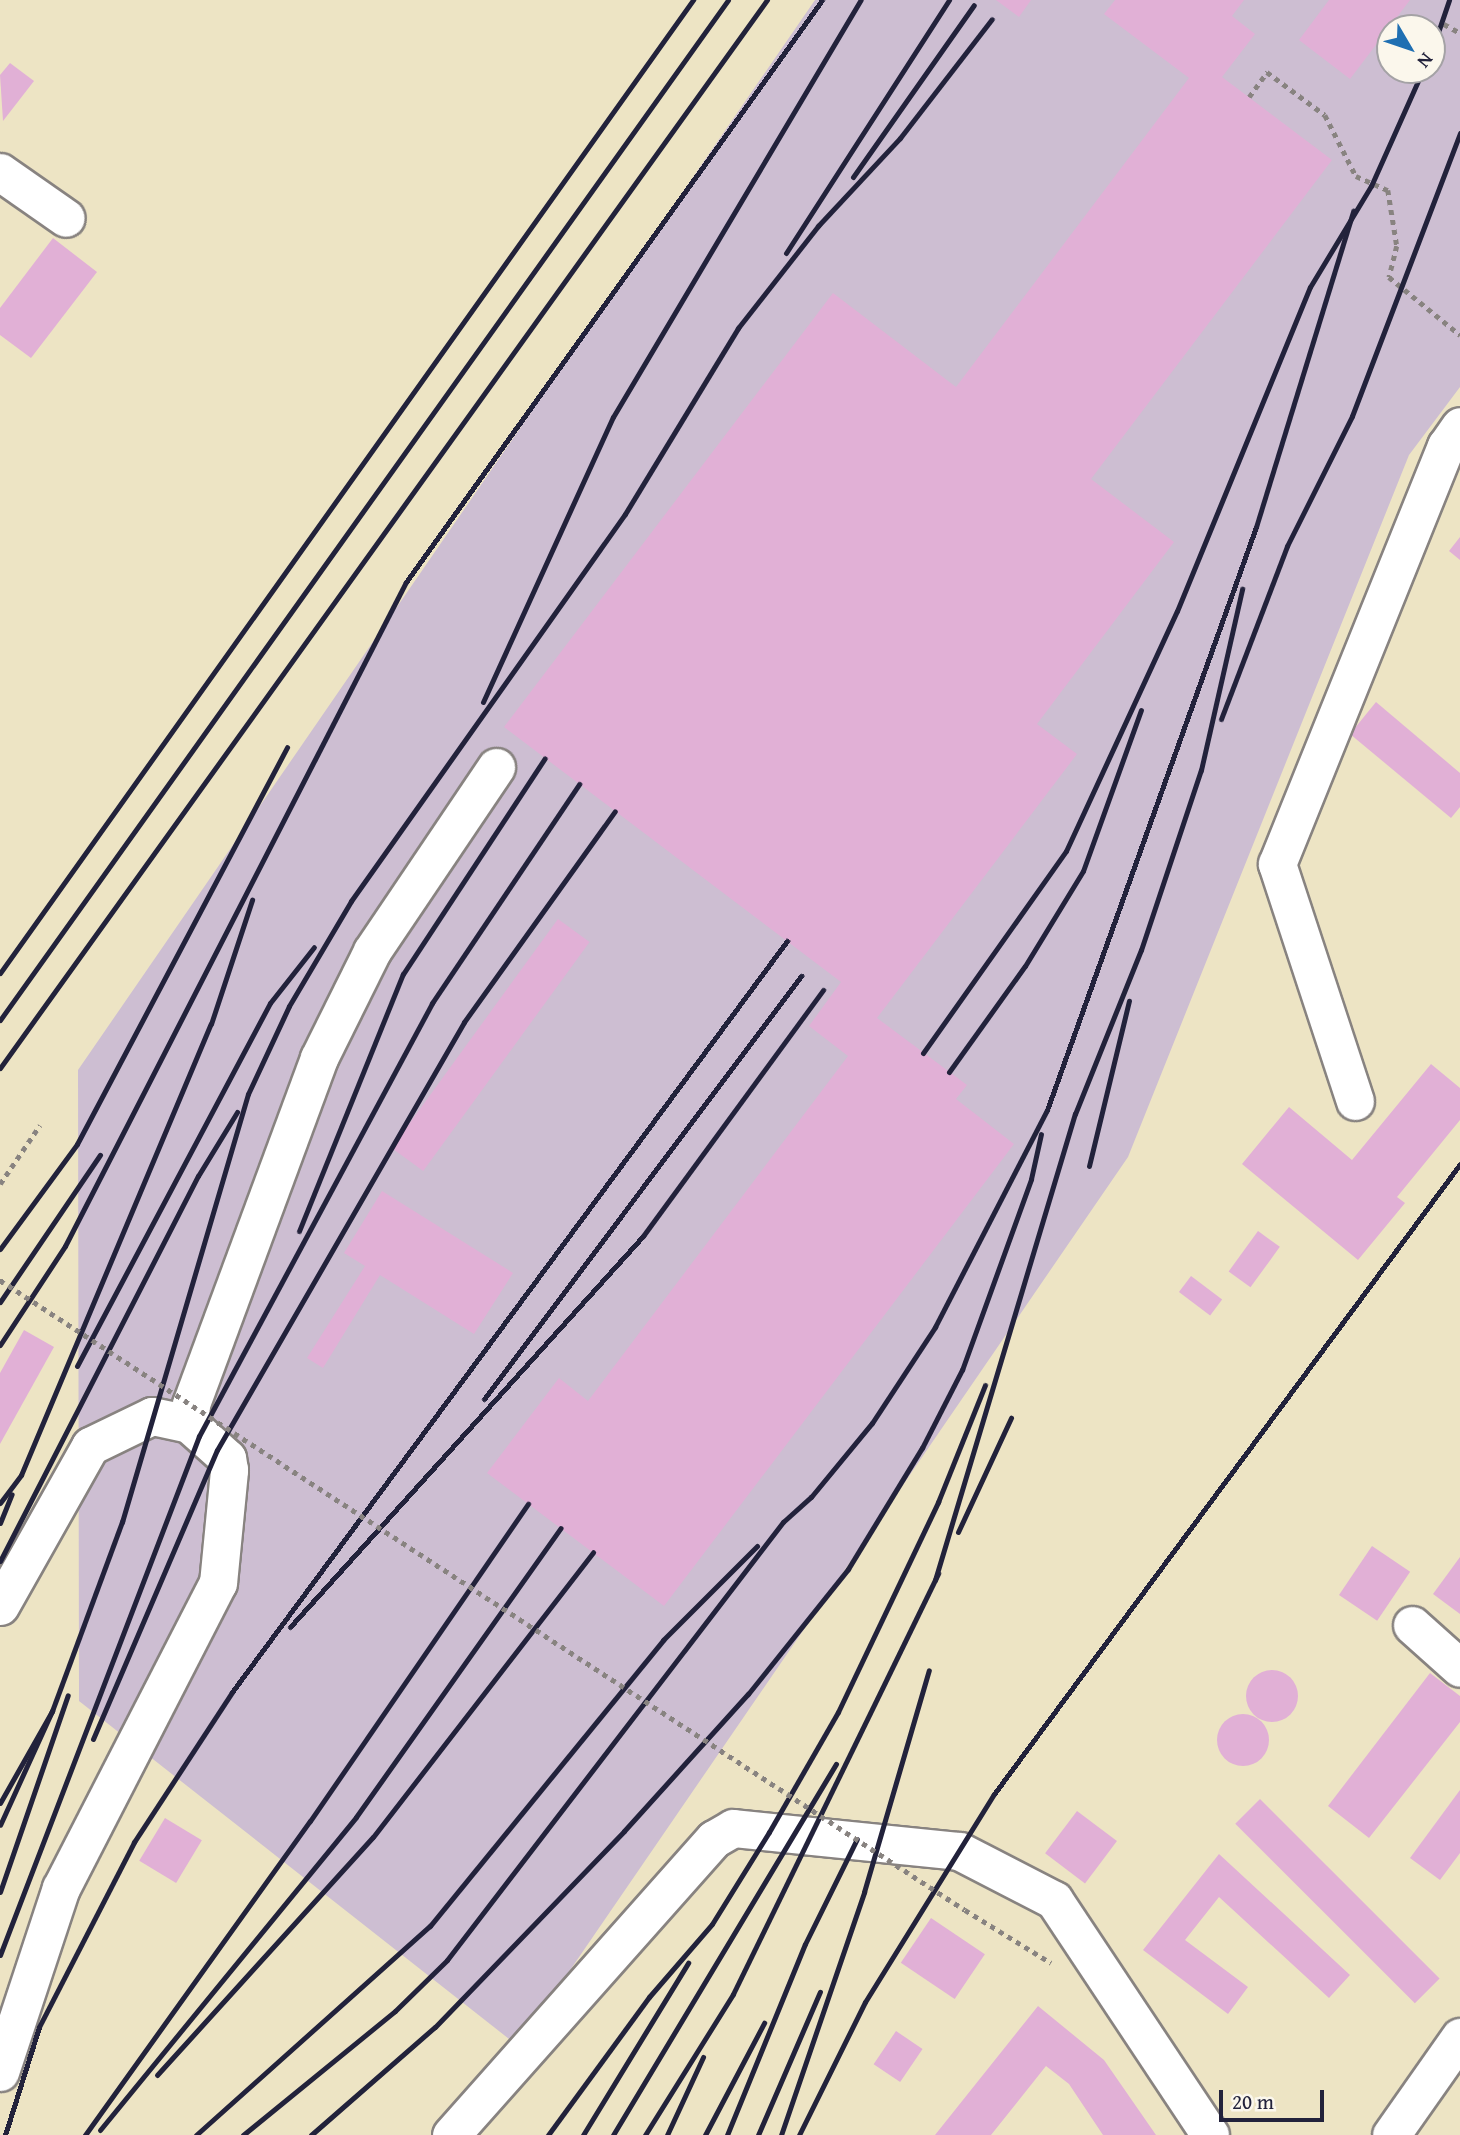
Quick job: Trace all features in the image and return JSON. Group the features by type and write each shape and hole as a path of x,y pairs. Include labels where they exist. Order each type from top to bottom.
{"street":[{"path":"4,182 66,218"},
{"path":"1355,1101 1277,864 1446,446 1460,426"},
{"path":"189,1424 191,1404 319,1058 372,951 496,767"},
{"path":"0,1606 90,1446 152,1416 189,1424 227,1458 229,1470 218,1583 61,1888 0,2072"},
{"path":"1412,1625 1460,1668"},
{"path":"451,2135 714,1839 733,1828 959,1851 1054,1900 1210,2135"},
{"path":"1391,2135 1460,2037"}],"path":[{"path":"1249,97 1267,72 1325,115 1356,176 1388,190 1397,246 1389,277 1460,335"},
{"path":"0,1184 40,1125"},
{"path":"0,1280 965,1910 1057,1966"}],"shaded area":[{"path":"815,0 1460,0 1460,387 1409,455 1128,1157 518,2046 79,1701 78,1070"}],"building":[{"path":"996,0 1031,0 1019,17"},
{"path":"1115,0 1244,0 1232,16 1255,34 1222,77 1332,160 1091,479 1174,542 1037,724 1077,754 877,1018 967,1085 956,1099 1014,1144 664,1606 487,1473 559,1378 588,1401 848,1056 809,1026 841,982 504,727 833,293 956,387 1189,78 1104,14"},
{"path":"1329,0 1410,0 1399,14 1376,14 1376,45 1350,79 1299,40"},
{"path":"10,63 34,81 3,121 0,75"},
{"path":"53,238 97,272 31,358 0,335 0,308"},
{"path":"1460,537 1460,560 1449,551"},
{"path":"1376,702 1460,773 1460,807 1451,818 1350,734"},
{"path":"558,919 590,942 423,1171 392,1148"},
{"path":"1431,1064 1460,1088 1460,1120 1397,1197 1405,1203 1358,1260 1242,1164 1289,1107 1352,1160"},
{"path":"382,1191 513,1273 474,1334 380,1275 323,1368 307,1358 365,1266 344,1253"},
{"path":"1258,1231 1280,1247 1250,1287 1229,1271"},
{"path":"1191,1276 1222,1299 1210,1315 1179,1292"},
{"path":"24,1330 54,1347 0,1444 0,1373"},
{"path":"1372,1546 1410,1572 1377,1621 1339,1595"},
{"path":"1460,1557 1460,1614 1433,1594"},
{"path":"1272,1670 1282,1672 1290,1678 1296,1686 1296,1706 1290,1714 1282,1720 1272,1722 1262,1720 1254,1714 1248,1706 1246,1696 1248,1686 1254,1678 1262,1672"},
{"path":"1430,1673 1460,1696 1460,1722 1369,1838 1328,1806"},
{"path":"1243,1714 1253,1716 1261,1722 1267,1730 1267,1750 1261,1758 1253,1764 1243,1766 1233,1764 1225,1758 1219,1750 1217,1740 1219,1730 1225,1722 1233,1716"},
{"path":"1460,1790 1460,1853 1440,1880 1410,1858"},
{"path":"1260,1799 1440,1979 1415,2003 1235,1824"},
{"path":"1077,1811 1117,1841 1085,1883 1045,1853"},
{"path":"165,1818 202,1840 176,1883 139,1861"},
{"path":"1219,1854 1350,1975 1329,1998 1219,1897 1185,1940 1248,1987 1228,2014 1143,1950"},
{"path":"931,1918 985,1954 955,1999 901,1963"},
{"path":"1038,2006 1104,2060 1156,2135 1103,2135 1069,2084 1046,2066 991,2135 935,2135"},
{"path":"896,2031 923,2049 900,2082 874,2064"}],"railway":[{"path":"0,973 693,0"},
{"path":"0,1020 728,0"},
{"path":"0,1068 767,0"},
{"path":"0,1345 65,1246 406,582 822,0"},
{"path":"483,702 613,417 861,0"},
{"path":"786,253 949,0"},
{"path":"1444,14 1449,0"},
{"path":"853,177 974,5"},
{"path":"52,1711 122,1522 248,1094 289,1006 351,901 625,514 738,328 818,226 900,138 992,19"},
{"path":"923,1053 1066,851 1177,611 1310,287 1371,186 1417,84"},
{"path":"1221,719 1287,546 1352,416 1460,133"},
{"path":"243,2135 395,2011 447,1960 783,1522 811,1497 872,1423 935,1327 1047,1110 1256,527 1353,211"},
{"path":"935,1580 1075,1114 1141,950 1201,770 1242,589"},
{"path":"949,1072 1025,966 1083,871 1141,710"},
{"path":"0,1249 77,1144 287,747"},
{"path":"299,1231 403,974 545,758"},
{"path":"0,1955 199,1436 432,1003 579,784"},
{"path":"93,1739 217,1450 464,1022 615,811"},
{"path":"0,1503 21,1475 211,1024 252,900"},
{"path":"5,2135 39,2027 134,1842 232,1692 787,941"},
{"path":"77,1366 270,1003 314,947"},
{"path":"484,1399 801,976"},
{"path":"290,1627 643,1236 823,990"},
{"path":"1089,1166 1129,1001"},
{"path":"0,1561 198,1176 237,1112"},
{"path":"311,2135 435,2027 624,1831 748,1694 848,1569 922,1448 962,1370 1031,1179 1041,1134"},
{"path":"0,1302 100,1155"},
{"path":"799,2135 865,2002 994,1794 1460,1164"},
{"path":"548,2135 649,1997 712,1924 769,1832 838,1712 938,1502 985,1385"},
{"path":"958,1532 1011,1418"},
{"path":"0,1523 12,1494"},
{"path":"85,2135 310,1821 528,1504"},
{"path":"100,2130 356,1817 561,1528"},
{"path":"196,2135 430,1926 663,1640 757,1546"},
{"path":"157,2075 373,1837 593,1552"},
{"path":"645,2135 733,1994 938,1573"},
{"path":"781,2135 864,1892 929,1670"},
{"path":"0,1892 68,1695"},
{"path":"0,1803 52,1711 0,1825"},
{"path":"613,2135 836,1764"},
{"path":"727,2135 805,1944 857,1839"},
{"path":"583,2135 688,1963"},
{"path":"758,2135 820,1992"},
{"path":"705,2135 764,2023"},
{"path":"667,2135 703,2057"}]}
